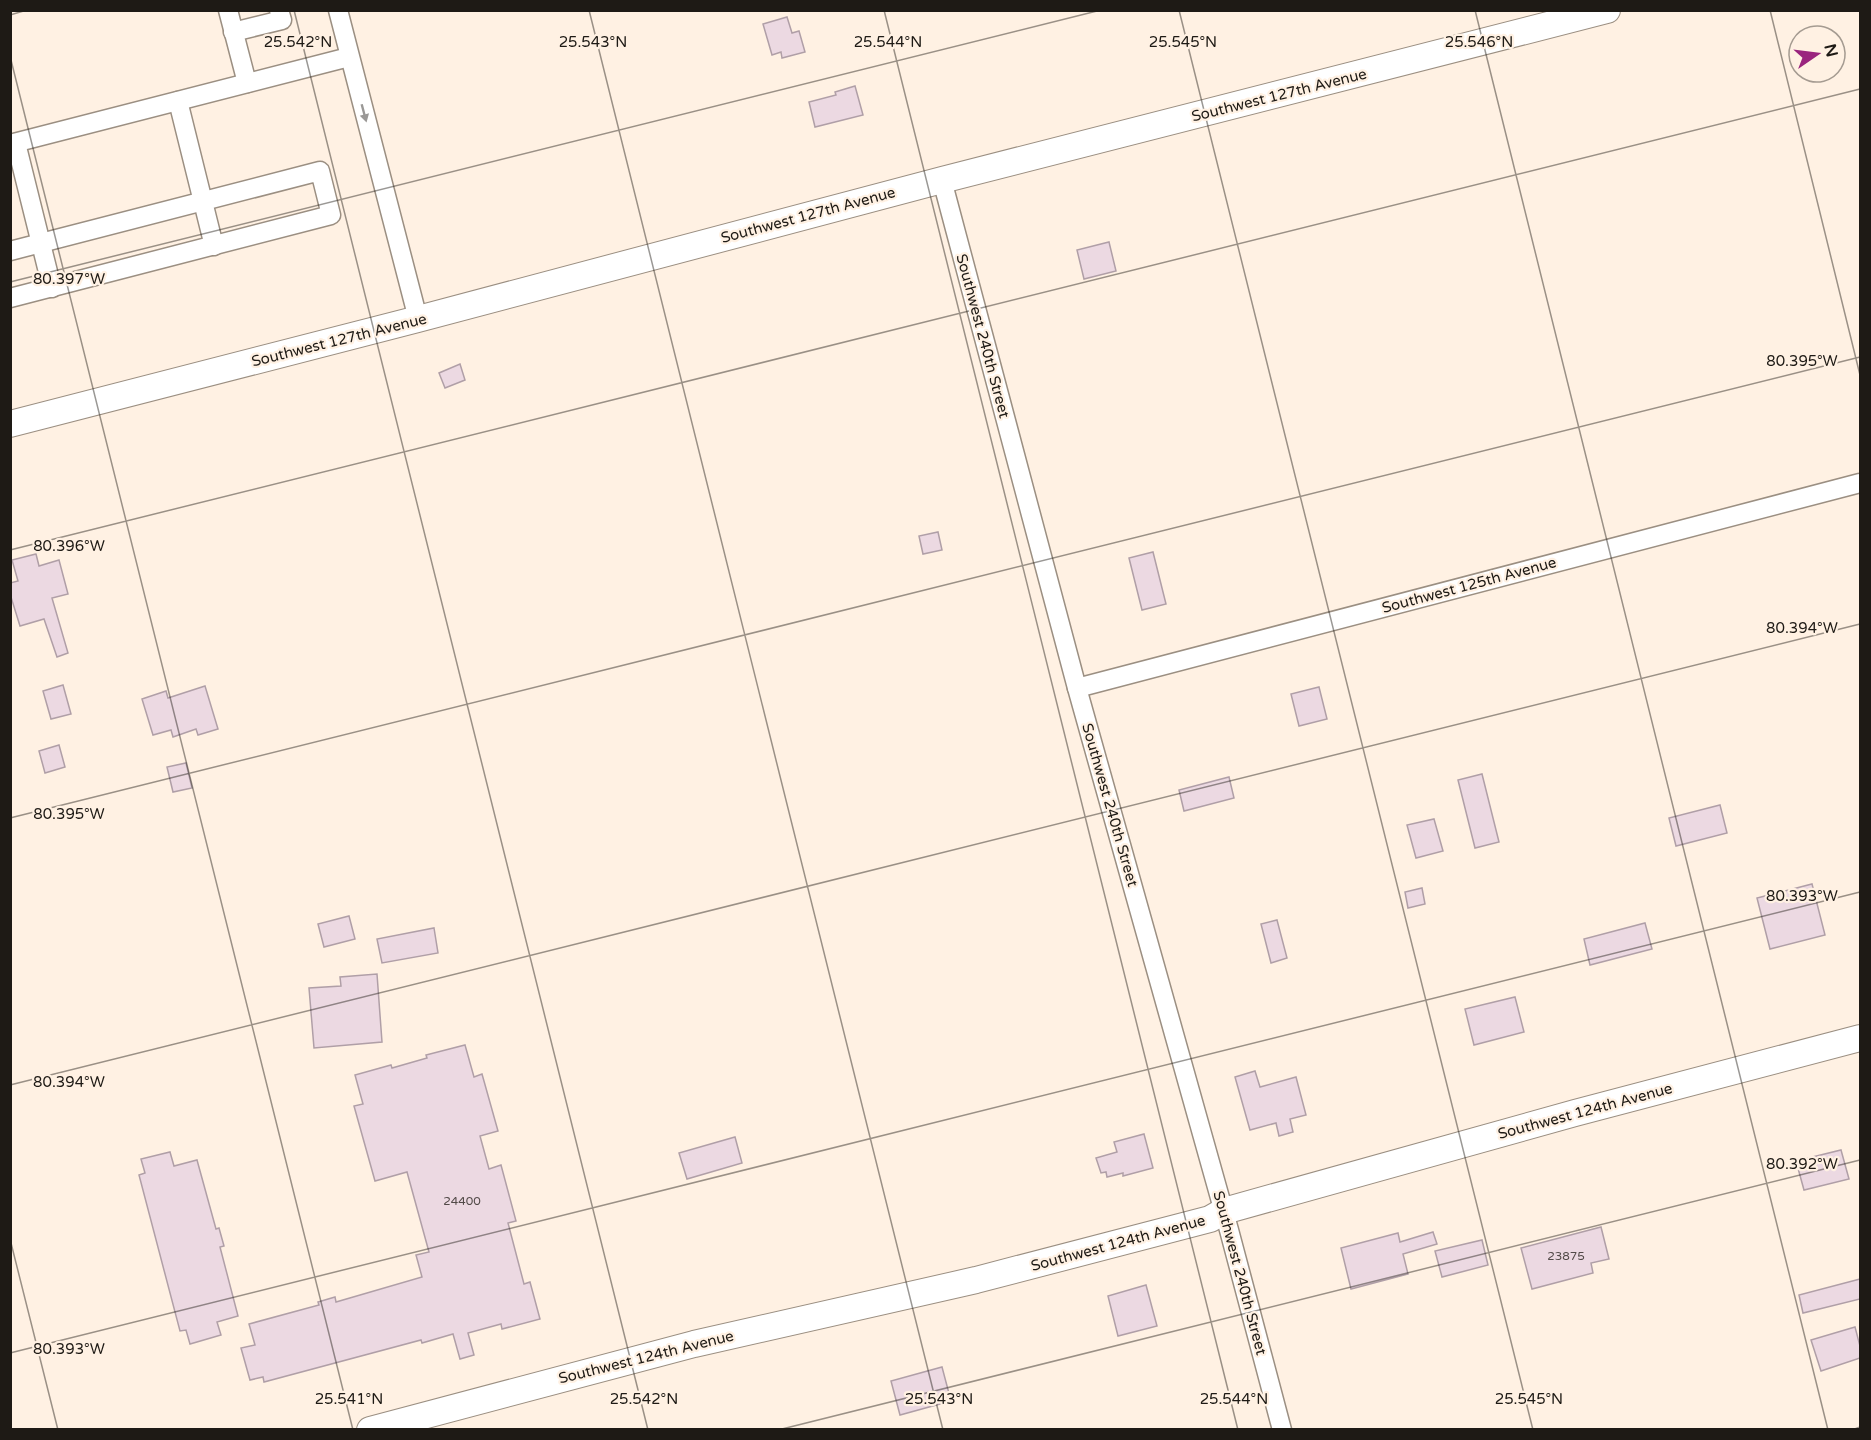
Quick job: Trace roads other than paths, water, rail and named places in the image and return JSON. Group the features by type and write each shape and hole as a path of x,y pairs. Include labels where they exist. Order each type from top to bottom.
{"street":[{"path":"228,10 247,83"},
{"path":"233,32 282,20 279,10"},
{"path":"338,10 418,319"},
{"name":"Southwest 127th Avenue","path":"10,424 942,180 1607,10"},
{"path":"52,288 13,144 349,57"},
{"path":"178,101 214,246"},
{"path":"10,251 320,171 331,215 10,298"},
{"name":"Southwest 240th Street","path":"942,180 1077,688 1224,1211 1282,1430"},
{"name":"Southwest 125th Avenue","path":"1077,688 1860,483"},
{"name":"Southwest 124th Avenue","path":"370,1430 694,1344 976,1280 1210,1219 1224,1211 1575,1113 1860,1038"}]}
